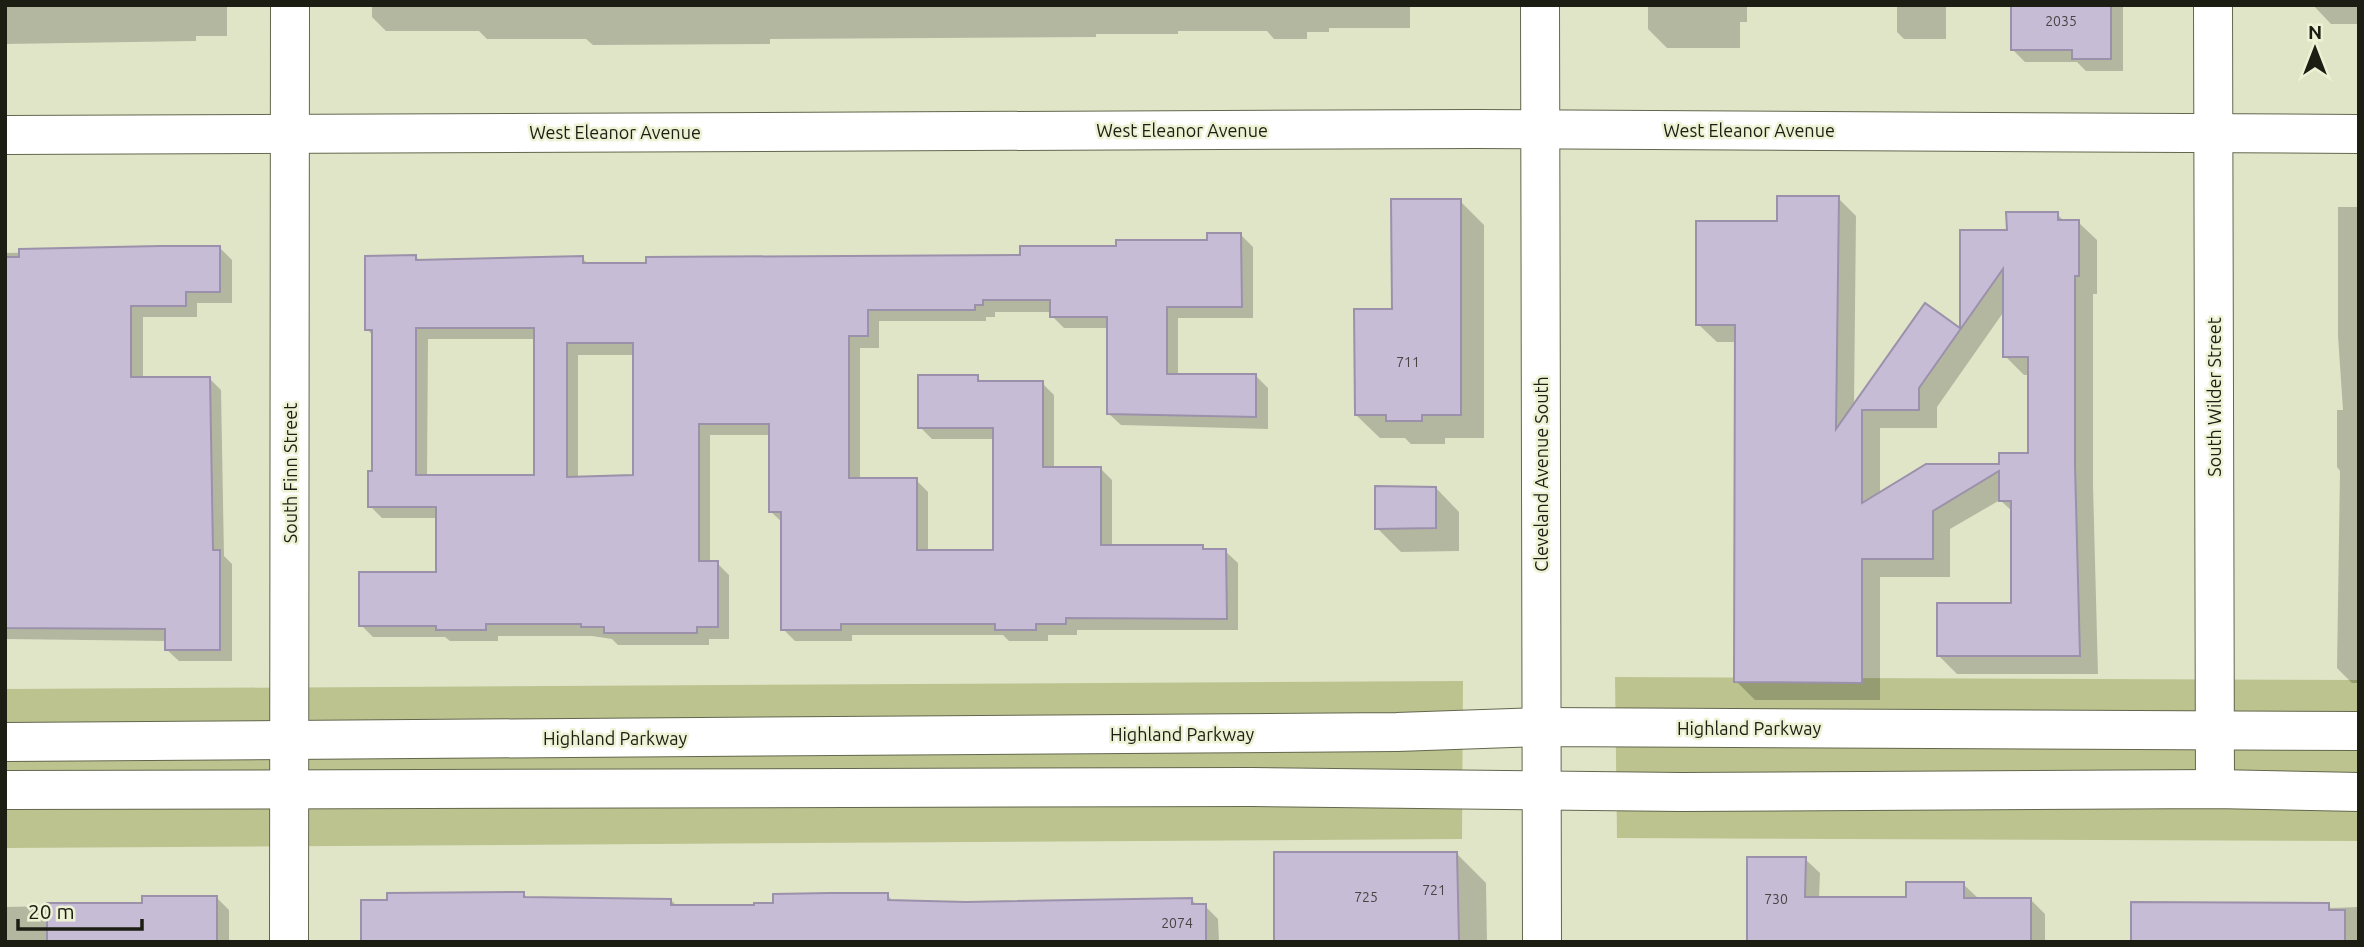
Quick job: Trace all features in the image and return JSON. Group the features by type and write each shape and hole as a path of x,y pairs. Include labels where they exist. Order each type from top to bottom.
{"street":[{"name":"South Finn Street","path":"289,942 290,5"},
{"name":"Cleveland Avenue South","path":"1540,5 1542,942"},
{"name":"South Wilder Street","path":"2213,5 2216,789"},
{"name":"West Eleanor Avenue","path":"5,135 1540,129 2359,134"},
{"name":"Highland Parkway","path":"5,742 1384,733 1542,727 2359,730"},
{"path":"5,790 1251,787 1542,791 2216,789 2359,792"}],"green space":[{"path":"1615,677 2359,680 2359,841 1617,838"},
{"path":"1463,681 1462,839 5,848 5,689"}],"building":[{"path":"2011,5 2111,5 2111,59 2072,59 2072,50 2011,50"},
{"path":"1777,196 1839,196 1836,429 1925,303 1960,328 1960,230 2007,230 2006,212 2058,212 2058,220 2079,220 2079,276 2075,276 2075,466 2080,656 1937,656 1937,603 2011,603 2011,501 1999,501 1999,471 1933,511 1933,559 1862,559 1862,683 1734,682 1735,325 1696,325 1696,221 1777,221","holes":["2003,269 2003,357 2028,357 2028,453 1999,453 1999,464 1926,464 1862,503 1862,410 1919,410 1919,388"]},
{"path":"1391,199 1461,199 1461,415 1422,415 1422,421 1386,421 1386,415 1355,415 1354,309 1392,309"},
{"path":"1207,233 1241,233 1242,307 1167,307 1167,374 1256,374 1256,417 1107,414 1107,317 1050,317 1050,300 983,300 983,305 975,305 975,310 868,310 868,336 849,336 849,478 917,478 917,550 993,550 993,428 918,428 918,375 978,375 978,381 1043,381 1043,467 1101,467 1101,545 1203,545 1203,549 1226,549 1227,619 1066,618 1066,624 1036,624 1036,630 995,630 995,624 841,624 841,630 781,630 781,512 769,512 769,424 699,424 699,561 718,561 718,627 697,627 697,633 604,633 604,627 581,627 581,624 486,624 486,630 436,630 436,626 359,626 359,572 436,572 436,507 368,507 368,471 372,471 372,330 365,330 365,256 416,255 416,260 583,256 583,263 646,263 646,257 1020,255 1020,246 1116,246 1116,240 1207,240","holes":["416,328 534,328 534,475 416,475","567,343 633,343 633,475 567,477"]},
{"path":"220,246 220,292 186,292 186,306 131,306 131,377 210,377 213,550 220,550 220,650 165,650 165,629 5,628 5,257 19,257 19,249"},
{"path":"1375,486 1436,487 1436,528 1375,529"},
{"path":"1274,852 1457,852 1459,942 1274,942"},
{"path":"1747,857 1806,857 1805,897 1906,897 1906,882 1964,882 1964,898 2031,898 2031,942 1747,942"},
{"path":"524,892 524,897 671,899 671,905 754,905 773,903 773,894 830,893 888,893 888,900 966,902 1192,898 1192,904 1206,904 1206,942 361,942 361,900 387,900 387,893"},
{"path":"142,896 217,896 217,942 47,942 47,903 142,903"},
{"path":"2131,902 2329,903 2329,910 2345,910 2345,942 2131,942"}]}
